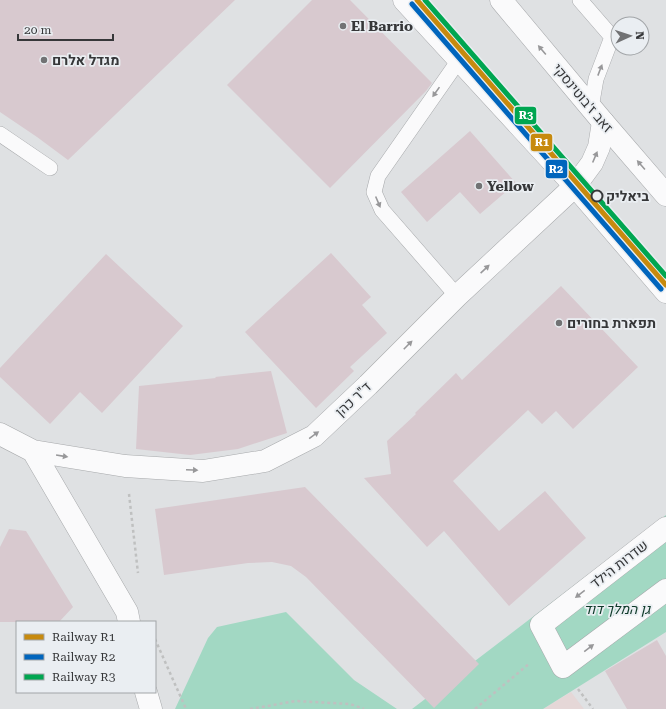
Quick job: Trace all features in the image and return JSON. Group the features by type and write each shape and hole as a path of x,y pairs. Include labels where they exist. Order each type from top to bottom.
{"street":[{"path":"404,0 575,186 666,292"},
{"name":"זאב ז'בוטינסקי","path":"501,0 666,195"},
{"name":"ד\"ר כהן","path":"0,434 33,451 125,466 203,471 265,461 314,436 368,385 457,296 575,186 592,163 599,147 597,115"},
{"path":"33,451 127,612 129,621"},
{"name":"שדרות הילד","path":"666,528 540,625 563,667 666,590"},
{"path":"146,693 151,709"}],"lane":[{"path":"580,0 612,37 596,79 597,115"},
{"path":"457,296 382,210 374,192 378,176 459,60"},
{"path":"0,134 50,168"}],"path":[{"path":"125,466 138,574"},
{"path":"156,642 186,709"},
{"path":"250,709 296,701 350,704 364,709"}],"shaded area":[{"path":"571,692 584,709 543,709"}],"green space":[{"name":"גן המלך דוד","path":"666,515 666,632 543,709 412,709"},
{"path":"286,612 354,680 397,709 175,709 208,638 217,627"}],"building":[{"path":"0,0 235,0 68,160 0,112"},
{"path":"312,0 350,0 432,83 426,91 330,188 227,85"},
{"path":"470,131 516,183 480,214 460,192 427,222 401,192"},
{"path":"331,253 371,297 362,305 387,333 350,367 354,371 316,408 245,332"},
{"path":"106,254 183,326 102,413 80,392 50,424 0,377 0,368"},
{"path":"561,286 638,367 573,429 556,411 542,424 528,410 453,481 499,531 545,491 586,538 509,606 444,531 427,547 364,478 391,474 387,441 456,373 462,380"},
{"path":"271,371 287,433 238,449 190,455 136,449 139,386"},
{"path":"305,487 479,664 434,708 306,577 291,566 272,562 248,563 164,575 155,509"},
{"path":"9,529 26,531 73,607 60,621 0,622 0,547"},
{"path":"657,640 666,656 666,709 627,709 605,671"}],"rail line":[{"name":"R1","path":"417,0 666,285"},
{"name":"R3","path":"425,0 666,276"},
{"name":"R2","path":"412,4 661,289"}],"place":[{"name":"El Barrio","path":"343,26"},
{"name":"מגדל אלרם","path":"44,60"},
{"name":"Yellow","path":"479,186"},
{"name":"ביאליק","path":"597,196"},
{"name":"תפארת בחורים","path":"559,323"}]}
